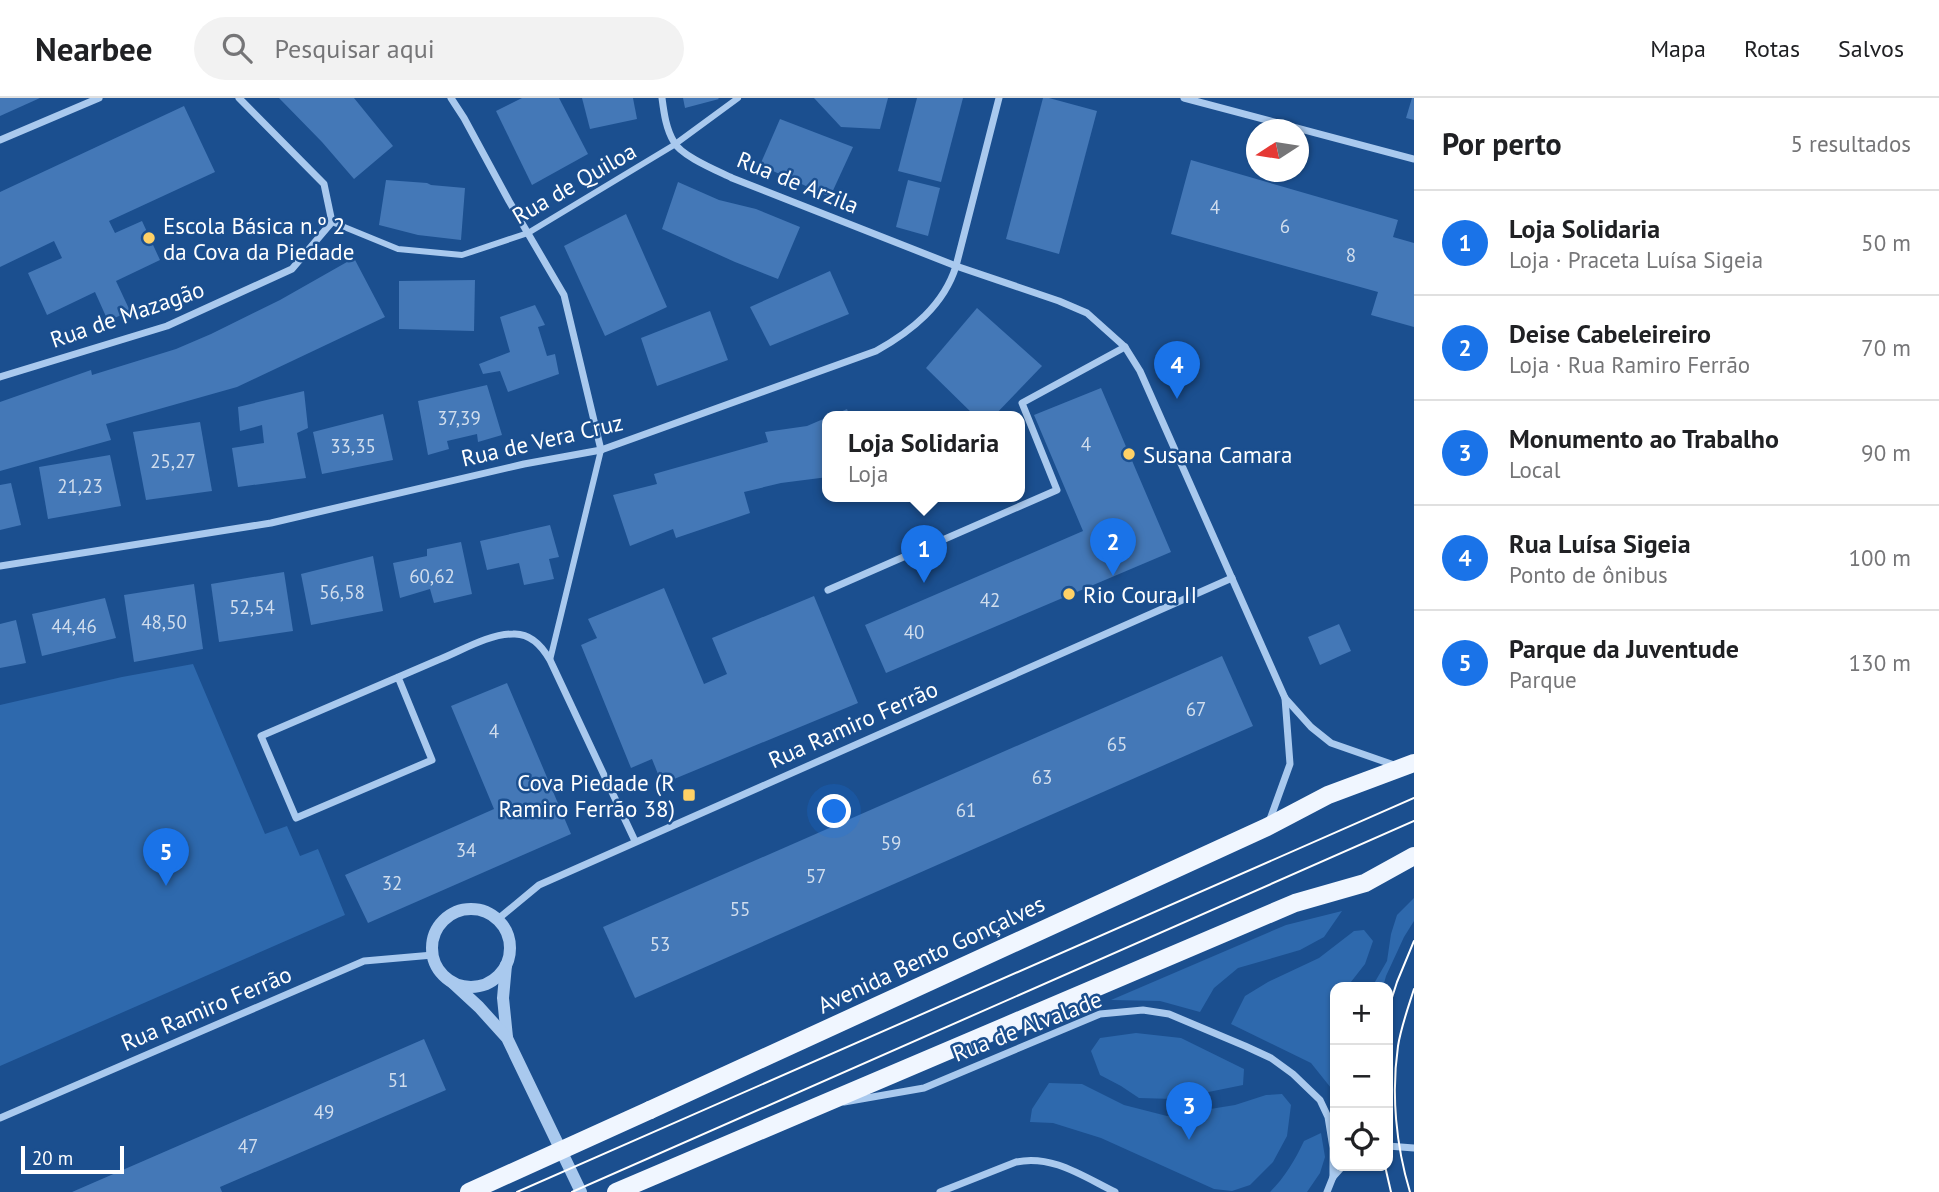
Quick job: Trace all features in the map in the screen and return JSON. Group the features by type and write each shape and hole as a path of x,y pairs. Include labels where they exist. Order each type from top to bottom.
{"main road":[{"name":"Avenida Bento Gonçalves","path":"469,1192 1267,827 1328,795 1408,766"},
{"path":"616,1192 1295,903 1365,883 1414,856"}],"street":[{"path":"0,139 99,98"},
{"path":"239,98 324,184 332,222"},
{"path":"451,98 564,295 601,450 550,660"},
{"path":"662,98 674,145"},
{"name":"Rua de Quiloa","path":"332,222 398,249 462,255 528,233 674,145 738,98"},
{"name":"Rua de Vera Cruz","path":"0,566 271,523 524,464 601,450 876,351 906,332 931,309 948,288 999,98"},
{"path":"1184,98 1414,159"},
{"name":"Rua de Arzila","path":"674,145 696,160 732,178 956,266 1087,313 1125,347 1140,370 1285,698"},
{"name":"Rua de Mazagão","path":"0,377 167,326 292,269 332,222"},
{"path":"828,590 1057,490 1022,403 1125,347"},
{"name":"Rua Ramiro Ferrão","path":"498,919 539,885 1232,578"},
{"path":"398,677 432,761 296,818 261,736 398,677 488,639 515,633 531,638 546,652 635,841"},
{"path":"1285,698 1311,727 1331,743 1408,766"},
{"path":"1267,827 1290,764 1285,698"},
{"path":"507,1038 503,998 510,948 507,933 498,919 486,912 473,909 458,911 438,928 433,942 433,955 437,966 507,1038 581,1192"},
{"name":"Rua Ramiro Ferrão","path":"0,1118 363,961 433,955"},
{"path":"453,983 465,987 478,986 499,975 507,964"},
{"name":"Rua de Alvalade","path":"816,1107 925,1088 1100,1014 1143,1010 1169,1014 1245,1046 1271,1058 1293,1074 1320,1100 1328,1117 1334,1148 1333,1178"},
{"path":"1393,1147 1414,1149"},
{"path":"940,1192 1016,1161 1040,1159 1115,1192"},
{"path":"1326,1191 1339,1171"}],"shaded area":[{"path":"193,664 265,834 287,826 300,856 318,849 345,915 0,1066 0,705"},
{"path":"1414,898 1414,921 1384,982 1375,982 1387,961 1397,915"},
{"path":"1342,911 1324,937 1300,950 1238,968 1214,988 1200,1012 1160,1001 1111,1000 1286,925"},
{"path":"1364,930 1373,941 1365,964 1351,982 1330,982 1330,1087 1311,1063 1231,1024 1245,996 1319,958 1354,931"},
{"path":"1136,1033 1181,1038 1244,1069 1243,1085 1174,1099 1139,1098 1100,1075 1091,1051 1100,1038"},
{"path":"1049,1083 1082,1084 1124,1105 1167,1116 1282,1094 1291,1105 1287,1136 1273,1162 1250,1185 1232,1191 1214,1189 1101,1138 1053,1123 1030,1122 1032,1109"},
{"path":"1321,1133 1325,1157 1320,1173 1307,1192 1270,1192 1289,1168 1304,1141"}],"building":[{"path":"0,98 40,98 0,116"},
{"path":"279,98 354,98 393,146 354,179"},
{"path":"522,98 559,98 588,154 532,185 496,111"},
{"path":"582,98 633,98 637,119 590,129"},
{"path":"683,98 718,98 719,99 685,108"},
{"path":"814,98 888,98 880,129 841,127"},
{"path":"917,98 963,98 941,182 898,171"},
{"path":"1043,98 1097,111 1059,254 1006,239"},
{"path":"1414,98 1414,120 1406,118"},
{"path":"184,106 215,172 109,221 115,233 142,221 160,260 116,281 130,311 108,321 95,292 47,315 28,273 62,258 54,241 0,267 0,192"},
{"path":"780,119 853,147 830,197 760,165"},
{"path":"1191,160 1246,176 1246,182 1267,182 1398,220 1393,237 1414,243 1414,327 1371,315 1378,292 1171,234"},
{"path":"386,180 465,188 461,240 418,235 379,225"},
{"path":"908,180 940,188 928,236 896,227"},
{"path":"678,182 719,200 756,209 800,227 778,279 662,229"},
{"path":"626,214 667,307 605,336 564,246"},
{"path":"354,258 385,317 237,387 106,424 111,440 0,471 0,402 91,370 92,375 176,349 280,300"},
{"path":"830,271 849,314 770,346 750,307"},
{"path":"475,280 474,331 399,329 399,281"},
{"path":"535,305 545,325 538,327 547,356 555,354 559,374 508,392 500,371 483,374 479,364 510,352 500,317"},
{"path":"977,308 1042,366 999,411 970,411 926,368"},
{"path":"710,311 728,360 657,386 641,338"},
{"path":"487,385 502,435 478,442 477,434 447,441 449,449 428,455 418,401"},
{"path":"1101,388 1171,552 886,673 865,625 1083,531 1034,415"},
{"path":"304,391 308,428 297,433 306,478 238,487 232,448 264,443 262,425 240,431 238,407"},
{"path":"383,414 393,460 322,474 313,432"},
{"path":"822,420 822,478 781,483 744,492 750,513 676,538 673,529 630,546 613,495 657,484 654,474 768,442 765,432 807,426"},
{"path":"200,422 212,491 146,500 133,432"},
{"path":"110,455 121,506 48,519 39,467"},
{"path":"11,483 21,525 0,530 0,485"},
{"path":"550,525 559,557 549,559 554,579 524,585 519,563 487,570 480,541"},
{"path":"461,542 472,594 434,603 430,589 400,598 393,563 427,556 427,549"},
{"path":"373,556 383,611 311,625 301,574"},
{"path":"284,572 293,631 219,642 211,584"},
{"path":"194,584 203,649 134,662 124,595"},
{"path":"664,588 704,684 727,674 712,638 814,596 858,703 662,784 652,759 631,768 581,645 597,638 588,619"},
{"path":"105,598 116,638 42,656 32,614"},
{"path":"16,620 26,663 0,668 0,624"},
{"path":"1339,624 1351,651 1320,665 1308,637"},
{"path":"1222,656 1253,726 635,998 603,927"},
{"path":"507,683 571,834 368,923 345,875 494,809 451,706"},
{"path":"424,1039 446,1090 220,1187 222,1192 72,1192"}],"tram line":[{"path":"517,1192 1414,798"},
{"path":"572,1192 1414,821"},
{"path":"1393,994 1414,941"},
{"path":"1410,1192 1398,1138 1395,1083 1399,1039 1414,989"},
{"path":"1386,1171 1391,1192"}],"place":[{"name":"Escola Básica n.º 2 da Cova da Piedade","path":"149,238"},
{"name":"Rua Luísa Sigeia","path":"1177,399"},
{"name":"Susana Camara","path":"1129,454"},
{"name":"Deise Cabeleireiro","path":"1113,576"},
{"name":"Loja Solidaria","path":"924,583"},
{"name":"Rio Coura II","path":"1069,594"},
{"name":"Cova Piedade (R Ramiro Ferrão 38)","path":"689,795"},
{"name":"Parque da Juventude","path":"166,886"},
{"name":"Monumento ao Trabalho","path":"1189,1140"}]}
